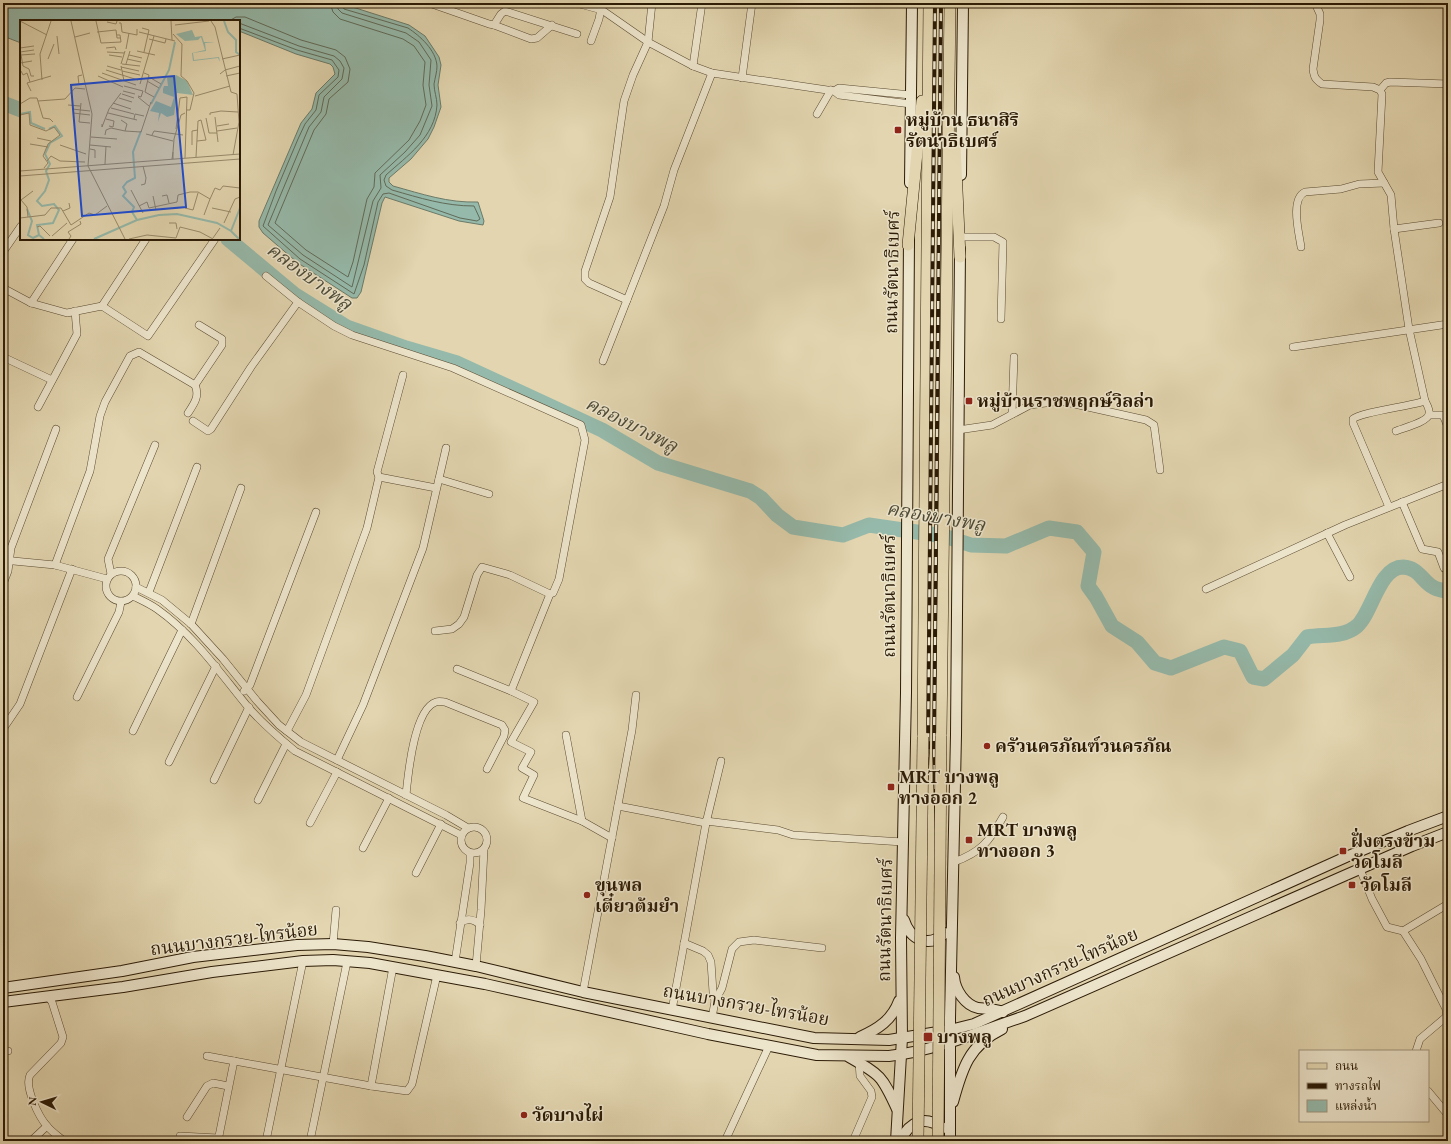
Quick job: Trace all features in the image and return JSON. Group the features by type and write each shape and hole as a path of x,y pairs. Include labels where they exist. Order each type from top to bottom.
{"main road":[{"name":"ถนนรัตนาธิเบศร์","path":"896,1141 902,1038 901,994 908,245 912,3"},
{"name":"ถนนรัตนาธิเบศร์","path":"918,1141 929,3"},
{"path":"938,1141 941,736 950,3"},
{"path":"950,1141 951,946 954,862 960,237 964,3"},
{"path":"908,245 929,21"},
{"path":"950,22 960,257"},
{"name":"ถนนบางกรวย-ไทรน้อย","path":"3,988 101,975 193,957 297,945 333,944 368,947 476,966 583,992 814,1038 902,1038 950,1030 974,1024 1354,854 1448,816"},
{"name":"ถนนบางกรวย-ไทรน้อย","path":"3,1002 49,998 212,972 303,961 347,962 393,967 485,984 768,1046 817,1055 863,1059 900,1055 950,1042 1025,1016 1448,832"},
{"path":"1354,854 1360,869"},
{"path":"902,908 903,918 907,929 914,936 928,941 944,935 948,928 952,913"},
{"path":"951,946 954,980 959,994 969,1004 977,1008 1003,1012"},
{"path":"856,1039 885,1023 892,1015 901,994"},
{"path":"949,1118 961,1072 969,1056 992,1034 1025,1016"},
{"path":"867,1039 863,1059 886,1084 898,1111"},
{"path":"900,1141 910,1127 917,1122 930,1121 944,1128 949,1135 950,1141"}],"street":[{"path":"429,3 531,39 537,38 552,25"},
{"path":"576,3 602,7 648,42 693,66 712,73 833,90 839,95 911,100"},
{"path":"627,300 589,283 586,279 585,272 610,197 628,89 648,42 652,3"},
{"path":"693,66 702,3"},
{"path":"742,78 752,3"},
{"path":"1315,3 1320,14 1320,20 1313,68 1314,76 1322,84 1373,87 1380,90"},
{"path":"591,40 602,7"},
{"path":"494,25 501,14 505,11 577,34"},
{"path":"603,361 664,206 674,170 712,73"},
{"path":"1380,90 1386,83 1390,82 1448,84"},
{"path":"817,114 833,90"},
{"path":"1380,90 1383,103 1377,163 1378,172 1391,195 1394,229 1409,330 1425,401 1430,411 1429,415 1424,420 1396,431"},
{"path":"1301,247 1296,203 1300,194 1305,192 1341,189 1359,184 1384,182"},
{"path":"1394,229 1439,223"},
{"path":"3,252 20,227"},
{"path":"960,237 994,237 1003,242 1001,319"},
{"path":"31,303 72,240"},
{"path":"102,306 145,240"},
{"path":"3,288 31,303 67,313 102,306 148,336 214,240"},
{"path":"266,276 298,302 334,326 352,335 453,368 581,425 585,440 559,579 555,590 550,594 511,691"},
{"path":"193,421 208,431 211,429 252,367 298,302"},
{"path":"38,407 77,334 75,311"},
{"path":"1293,348 1448,324"},
{"path":"195,385 222,345 222,340 199,325"},
{"path":"55,565 90,471 100,416 105,402 130,356 139,352 195,385 198,391 197,397 188,414"},
{"path":"3,357 52,380"},
{"path":"1012,414 1014,357"},
{"path":"287,731 306,695 367,528 380,477 377,472 377,466 403,375"},
{"path":"958,430 992,425 1030,405 1061,401 1087,406 1149,421 1154,425 1160,470"},
{"path":"1389,507 1353,423 1353,419 1361,415 1413,406 1425,401"},
{"path":"1429,415 1443,415 1448,428"},
{"path":"3,584 6,560 56,429"},
{"path":"6,560 55,565 109,576 121,570 127,572 135,580 136,586 133,596 121,602 115,600 106,592 109,576 108,559 155,444"},
{"path":"336,760 363,705 423,548 446,448"},
{"path":"149,592 196,467"},
{"path":"380,477 436,488"},
{"path":"439,479 489,494"},
{"path":"1206,589 1389,507 1448,484"},
{"path":"191,624 241,488"},
{"path":"1402,502 1422,549 1438,552 1444,568"},
{"path":"239,696 250,686 316,512"},
{"path":"1327,534 1350,577"},
{"path":"435,631 452,629 459,624 464,617 477,575 482,567 510,575 550,594"},
{"path":"3,729 20,704 72,569"},
{"path":"136,586 162,600 191,624 247,689 287,731 301,742 468,828 478,827 486,834 487,844 484,849 476,966"},
{"path":"133,596 156,608 182,630 216,666 249,708 272,732 295,751 441,824 461,836"},
{"path":"77,697 119,612 121,602"},
{"path":"133,731 182,630"},
{"path":"169,762 216,666"},
{"path":"457,669 534,702 511,742 531,752 522,768 534,775 522,798 582,821 612,838"},
{"path":"583,992 632,730 636,696"},
{"path":"406,795 410,762 419,723 427,708 436,702 445,702 502,724 505,730 504,736 486,769"},
{"path":"214,780 249,708"},
{"path":"566,735 582,821"},
{"path":"258,800 286,744"},
{"path":"672,1010 706,822 722,761"},
{"path":"310,823 337,772"},
{"path":"363,848 389,798"},
{"path":"618,806 706,822 778,830 793,835 903,842"},
{"path":"954,862 977,852 990,840 1004,817"},
{"path":"416,873 441,824"},
{"path":"468,828 461,836 462,846 470,853 480,852 484,849"},
{"path":"455,962 470,863 470,853"},
{"path":"1360,869 1372,899 1387,927 1403,932 1421,959 1447,1011 1444,1019 1420,1039 1416,1050"},
{"path":"1403,932 1448,904"},
{"path":"333,944 336,910"},
{"path":"460,923 471,919 480,925"},
{"path":"712,1018 715,1001 722,988 732,949 739,942 754,940 822,948"},
{"path":"684,943 703,950 708,955 711,962 712,987 715,1001"},
{"path":"266,1141 303,961"},
{"path":"310,1141 324,1077 337,1003 347,962"},
{"path":"371,1086 393,967"},
{"path":"207,1056 371,1086 407,1091 410,1089 437,975"},
{"path":"49,998 52,1002 64,1037 61,1043 30,1075 27,1081 31,1094 47,1126 64,1141"},
{"path":"725,1141 768,1046"},
{"path":"853,1141 872,1097 871,1091 860,1076 863,1059"},
{"path":"180,1136 218,1139 234,1061"},
{"path":"187,1117 207,1086 212,1083 228,1086"},
{"path":"1429,1091 1448,1114"},
{"path":"32,1141 47,1126"}],"water":[{"path":"3,3 340,3 409,25 425,36 439,57 441,65 438,85 441,107 428,139 411,159 389,178 389,182 393,186 435,197 456,201 478,202 484,221 483,225 459,221 385,197 382,203 361,292 357,298 352,298 298,263 263,233 259,227 259,221 301,123 312,109 316,93 335,74 333,67 330,64 296,54 240,31 240,20 20,20 20,43 3,36"}],"waterway":[{"name":"คลองบางพลู","path":"3,103 20,110"},
{"name":"คลองบางพลู","path":"229,240 294,294 347,327 406,348 457,363 602,430 658,463 750,491 761,498 777,515 793,527 843,535 869,525 944,536 971,545 1006,546 1049,528 1077,532 1094,552 1088,586 1096,597 1112,626 1137,642 1155,663 1171,668 1224,647 1240,651 1253,677 1264,679 1293,655 1307,637 1340,634 1352,630 1357,626 1362,620 1382,582 1388,574 1395,569 1403,567 1413,570 1436,589 1448,592"}],"railway":[{"path":"920,1141 922,862 928,749 935,3"},
{"path":"935,1141 938,862 934,749 941,3"}],"place":[{"name":"หมู่บ้าน ธนาสิริ รัตนาธิเบศร์","path":"898,130"},
{"name":"หมู่บ้านราชพฤกษ์วิลล่า","path":"969,401"},
{"name":"ครัวนครภัณฑ์วนครภัณ","path":"987,746"},
{"name":"MRT บางพลู ทางออก 2","path":"891,787"},
{"name":"MRT บางพลู ทางออก 3","path":"969,840"},
{"name":"ฝั่งตรงข้าม วัดโมลี","path":"1343,851"},
{"name":"วัดโมลี","path":"1352,885"},
{"name":"ขุนพล เตี๋ยวต้มยำ","path":"587,895"},
{"name":"บางพลู","path":"928,1037"},
{"name":"วัดบางไผ่","path":"524,1115"}]}
